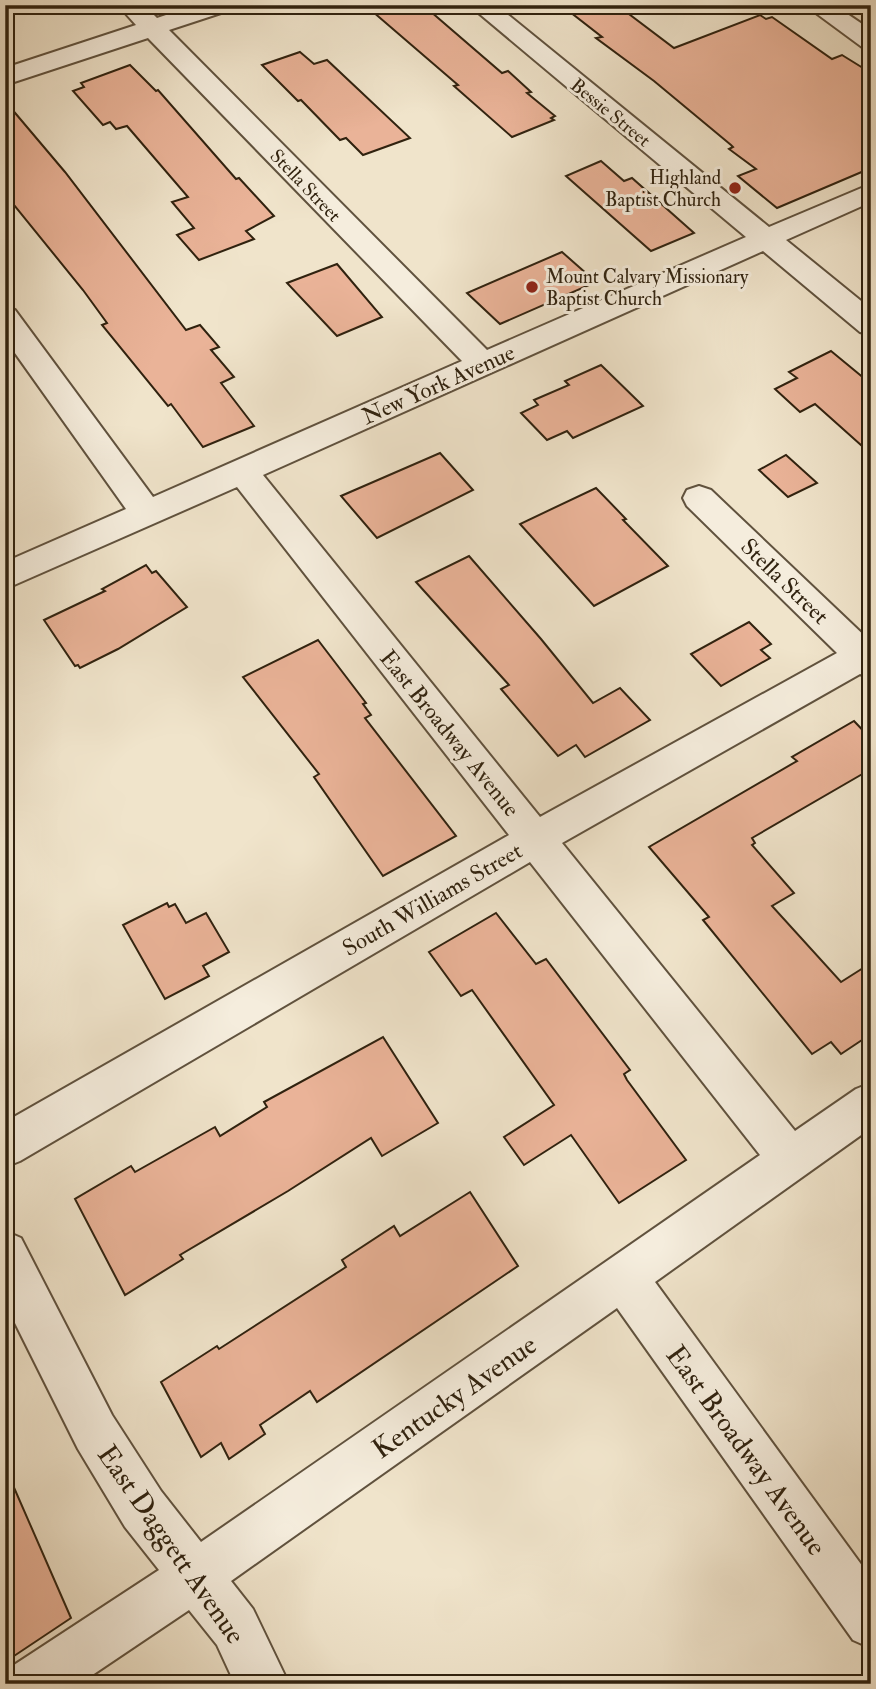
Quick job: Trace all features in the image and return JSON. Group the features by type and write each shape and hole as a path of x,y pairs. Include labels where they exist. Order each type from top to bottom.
{"street":[{"name":"Stella Street","path":"131,5 482,364"},
{"path":"5,77 220,5"},
{"name":"Bessie Street","path":"481,5 871,325"},
{"path":"817,5 871,43"},
{"name":"New York Avenue","path":"5,576 871,192"},
{"path":"5,317 147,513"},
{"name":"East Broadway Avenue","path":"242,471 790,1159"},
{"name":"Stella Street","path":"699,498 867,660"},
{"name":"South Williams Street","path":"5,1146 535,839 867,660"},
{"name":"Kentucky Avenue","path":"33,1684 196,1574 871,1103"},
{"name":"East Daggett Avenue","path":"5,1254 94,1432 143,1508 235,1627 263,1684"},
{"name":"East Broadway Avenue","path":"624,1277 871,1622"}],"building":[{"path":"365,5 423,5 502,73 508,71 531,92 527,93 555,116 551,118 554,120 512,137 454,86 458,85"},
{"path":"561,5 617,5 674,48 760,15 766,19 772,17 832,59 842,55 871,73 871,168 777,208 738,176 756,169 729,149 733,147 731,145 654,81 596,38 602,37"},
{"path":"300,52 314,64 327,60 410,138 363,155 346,138 340,140 262,65"},
{"path":"130,65 158,90 236,179 239,178 274,216 246,231 254,239 199,260 177,235 194,228 172,202 188,197 127,126 116,129 110,122 103,125 73,91 84,87 81,83"},
{"path":"5,101 65,172 186,330 200,325 219,347 211,350 234,377 221,383 254,426 203,447 171,404 168,406 102,325 107,323 83,290 5,194"},
{"path":"601,161 624,181 632,178 694,233 651,251 566,176"},
{"name":"Mount Calvary Missionary Baptist Church","path":"562,252 596,282 500,324 467,293"},
{"path":"337,264 382,317 337,336 287,283"},
{"path":"831,351 871,384 871,454 815,404 800,412 775,389 797,378 789,372"},
{"path":"601,365 643,406 573,438 567,431 547,440 521,413 538,405 534,400 569,385 565,381"},
{"path":"440,453 473,490 377,538 341,496"},
{"path":"786,455 817,483 788,497 759,470"},
{"path":"596,488 668,566 594,606 520,524"},
{"path":"469,556 593,703 620,688 650,720 585,757 576,745 558,756 501,689 509,685 416,582"},
{"path":"146,565 152,573 156,571 187,607 118,649 80,668 75,666 44,620 105,591 102,589"},
{"path":"749,622 771,644 761,650 770,658 721,686 691,654"},
{"path":"318,640 366,703 363,704 371,715 365,718 456,836 383,876 314,777 319,774 243,677"},
{"path":"854,721 871,739 871,769 752,838 755,843 752,845 794,893 772,906 841,982 871,963 871,1034 841,1054 831,1042 812,1054 703,920 709,917 649,847 797,761 792,757"},
{"path":"167,903 169,907 175,904 186,923 206,913 229,952 203,966 209,976 165,999 123,925"},
{"path":"496,913 536,964 546,959 630,1070 624,1074 627,1080 686,1160 619,1203 571,1135 524,1165 504,1137 554,1105 472,990 461,996 429,952"},
{"path":"383,1037 438,1123 382,1156 371,1138 180,1255 183,1259 125,1295 75,1199 131,1166 135,1172 215,1127 220,1136 267,1107 264,1102"},
{"path":"470,1192 518,1266 317,1402 310,1391 260,1425 265,1434 229,1459 221,1443 201,1457 161,1382 217,1346 219,1349 346,1267 342,1260 394,1226 400,1236"},
{"path":"5,1467 71,1618 5,1662"}],"place":[{"name":"Highland Baptist Church","path":"735,188"},
{"name":"Mount Calvary Missionary Baptist Church","path":"532,287"}]}
